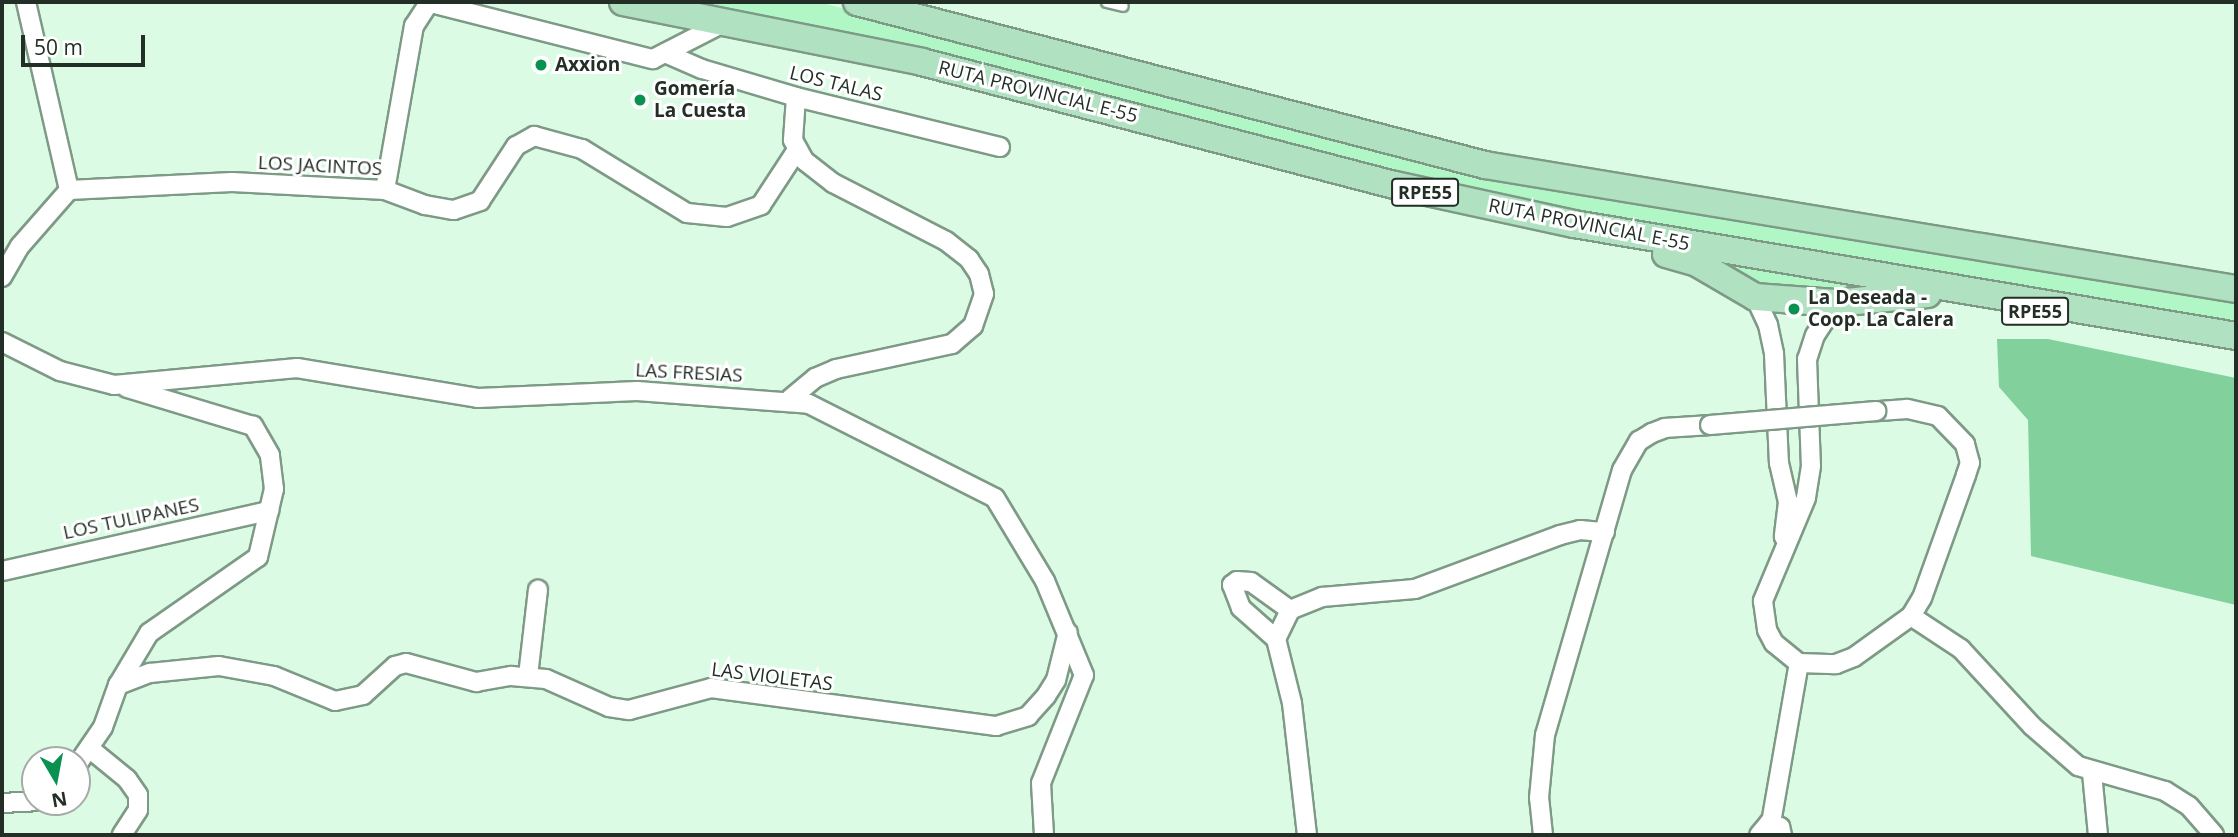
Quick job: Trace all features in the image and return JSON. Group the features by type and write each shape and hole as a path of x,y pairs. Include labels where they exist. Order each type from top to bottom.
{"main road":[{"name":"RUTA PROVINCIAL E-55","path":"623,2 922,62 1449,198 1676,242 2236,336"},
{"name":"RUTA PROVINCIAL E-55","path":"857,2 1485,165 2236,289"},
{"name":"RPE55","path":"1449,198 1511,224 1697,263 1755,297 1836,303 1922,294 2108,324 2192,328"}],"street":[{"path":"2,277 20,246 69,190 26,2"},
{"path":"385,190 414,26 428,2 653,60 723,23"},
{"path":"485,2 513,25"},
{"name":"LOS TALAS","path":"666,52 702,69 796,96 1000,147"},
{"path":"790,399 815,377 835,369 951,344 973,327 984,295 979,274 953,246 833,183 797,150 792,116 796,96"},
{"name":"LOS JACINTOS","path":"69,190 232,182 385,190 441,209 465,208 488,193 516,146 534,136 582,149 687,213 727,217 761,205 797,150"},
{"path":"1755,297 1771,335 1779,463 1788,502 1782,553"},
{"path":"1544,835 1539,798 1545,735 1622,470 1639,441 1665,428 1710,425 1876,411 1907,409 1938,416 1960,434 1969,452 1966,475 1922,598 1911,616 1854,657 1836,664 1799,663 1774,643 1763,616 1767,588 1806,498 1811,466 1807,359 1815,335 1836,303"},
{"name":"LAS FRESIAS","path":"2,342 60,371 114,385 297,368 478,398 637,391 790,399 809,404 995,498 1022,538 1068,632 1084,675 1041,783 1044,835"},
{"path":"90,746 118,685 149,633 258,557 269,512 274,467 263,438 253,426 114,385"},
{"path":"1779,463 1787,473 1797,475 1811,466"},
{"name":"LOS TULIPANES","path":"2,571 269,512"},
{"path":"1276,639 1290,610 1322,597 1415,589 1560,535 1580,530 1605,532"},
{"path":"1290,610 1251,582 1237,580 1232,585 1241,608 1276,639 1292,703 1307,835"},
{"path":"528,676 538,590"},
{"path":"1911,616 1943,633 2032,726 2092,773 2122,776 2165,791 2189,806 2214,835"},
{"name":"LAS VIOLETAS","path":"118,685 150,673 219,666 247,668 320,698 350,701 395,666 406,663 476,682 528,676 629,710 710,688 996,726 1028,716 1046,696 1056,681 1068,632"},
{"path":"1771,831 1799,663"},
{"path":"91,750 127,779 138,795 138,810 122,835"},
{"path":"2092,773 2098,835"},
{"path":"2,803 21,802"}],"lane":[{"path":"1106,2 1123,6"}],"green space":[{"path":"663,2 819,2 1186,101 2236,299 2236,327 1578,216"},
{"path":"1722,263 1870,287 1845,293 1759,287"},
{"path":"1997,339 2048,339 2236,378 2236,605 2031,556 2028,420 1999,387"}],"place":[{"name":"Axxion","path":"541,65"},
{"name":"Gomería La Cuesta","path":"640,100"},
{"name":"La Deseada - Coop. La Calera","path":"1794,309"}]}
